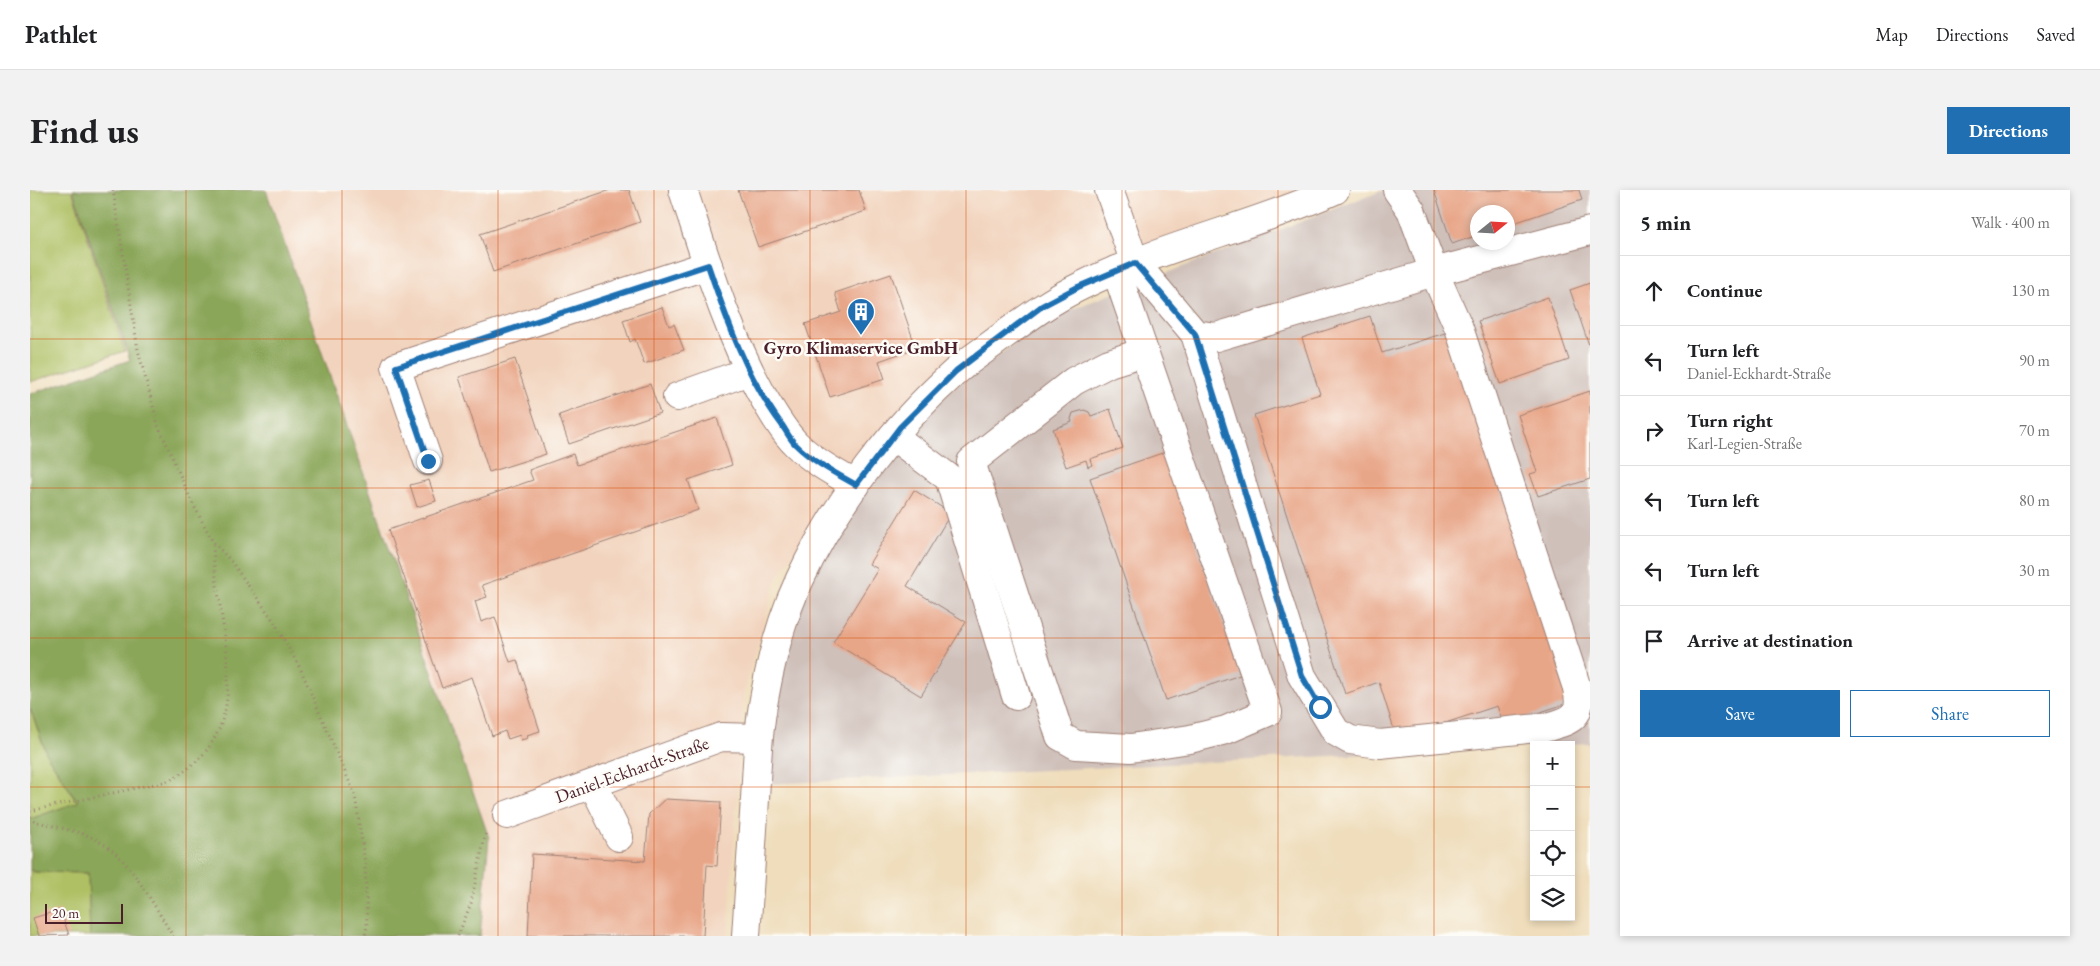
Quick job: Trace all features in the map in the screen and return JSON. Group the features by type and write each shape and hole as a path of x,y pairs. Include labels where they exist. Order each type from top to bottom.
{"street":[{"path":"683,190 727,320 749,371 771,410 795,444 825,467 856,485"},
{"path":"1110,190 1144,352 1268,712 1226,730 1190,739 1131,748 1076,746 1060,736 972,462 1074,381 1110,363 1144,352"},
{"path":"746,936 758,738 764,696 773,657 785,617 800,579 826,530 856,485 893,436 956,371 1042,306 1125,266 1272,216 1335,190"},
{"path":"1125,266 1195,334 1302,676 1336,732 1350,740 1380,744 1548,727 1567,722 1576,714 1580,702 1578,688 1459,328 1434,272 1411,210 1397,190"},
{"path":"1195,334 1216,337 1232,333 1434,272 1590,231"},
{"path":"428,461 396,367 708,265"},
{"path":"677,397 749,371"},
{"path":"893,436 949,478 1016,696"},
{"name":"Daniel-Eckhardt-Straße","path":"507,815 721,737 758,738"},
{"path":"593,784 620,838"}],"path":[{"path":"113,190 138,350 158,425 192,502 213,542 230,560 273,620 301,670 355,795 365,863 367,926 365,936"},
{"path":"30,811 168,781 186,772 205,752 219,732 227,703 228,670 224,631 213,566 213,542"},
{"path":"458,936 471,904 487,827 507,815"},
{"path":"30,817 34,821 97,839 117,856 139,882 173,936"}],"shaded area":[{"path":"267,190 1301,190 1083,267 1031,300 933,377 845,472 777,579 743,696 728,936 480,936 489,837"},
{"path":"1384,190 1590,190 1590,743 1530,741 1530,746 768,784 775,699 806,589 857,494 949,391 1051,317"}],"green space":[{"path":"30,190 72,190 125,351 30,382"},
{"path":"73,190 266,190 489,838 480,936 90,936 88,873 35,872 30,870 30,819 78,802 47,755 30,708 30,394 130,360"},
{"path":"30,708 47,755 78,803 30,819"},
{"path":"30,870 35,872 88,873 90,936 30,936"}],"building":[{"path":"610,190 629,190 640,222 493,272 480,234"},
{"path":"738,190 859,190 866,211 758,247"},
{"path":"1434,190 1579,190 1582,200 1515,223 1515,205 1470,205 1470,238 1452,244"},
{"name":"Gyro Klimaservice GmbH","path":"891,274 916,348 879,361 885,379 830,397 805,324 841,312 835,293"},
{"path":"1590,283 1590,348 1570,290"},
{"path":"1548,297 1569,360 1500,384 1478,321"},
{"path":"662,307 669,326 674,324 684,350 644,364 635,339 630,342 623,320"},
{"path":"1370,316 1382,353 1451,331 1571,702 1504,724 1497,706 1397,739 1379,682 1345,694 1254,415 1320,394 1302,338"},
{"path":"515,359 546,454 489,472 459,377"},
{"path":"650,384 660,413 569,444 559,415"},
{"path":"1590,391 1590,479 1538,496 1530,474 1537,472 1518,415"},
{"path":"1110,409 1123,448 1090,459 1092,465 1088,467 1086,460 1066,467 1053,429 1072,422 1073,413 1084,410 1089,412 1091,416"},
{"path":"717,418 732,465 688,480 698,510 482,585 487,597 475,601 481,622 495,617 510,662 517,660 540,731 527,735 528,738 521,740 520,735 508,739 505,731 492,736 472,677 442,688 388,530 533,480 529,470 573,454 577,465"},
{"path":"1165,452 1240,675 1166,700 1090,478"},
{"path":"429,480 436,501 417,507 410,485"},
{"path":"914,490 951,513 907,586 966,622 921,696 833,642 878,569 869,564"},
{"path":"665,799 721,802 717,866 707,865 703,936 528,936 532,854 645,861 649,814"},
{"path":"60,910 69,935 39,936 33,918"}],"place":[{"name":"Gyro Klimaservice GmbH","path":"861,336"}],"route":[{"path":"428,461 396,367 708,265 727,320 749,371 771,410 795,444 825,467 856,485 900,427 956,371 1042,306 1078,287 1135,263 1195,334 1302,676 1320,707"}]}
